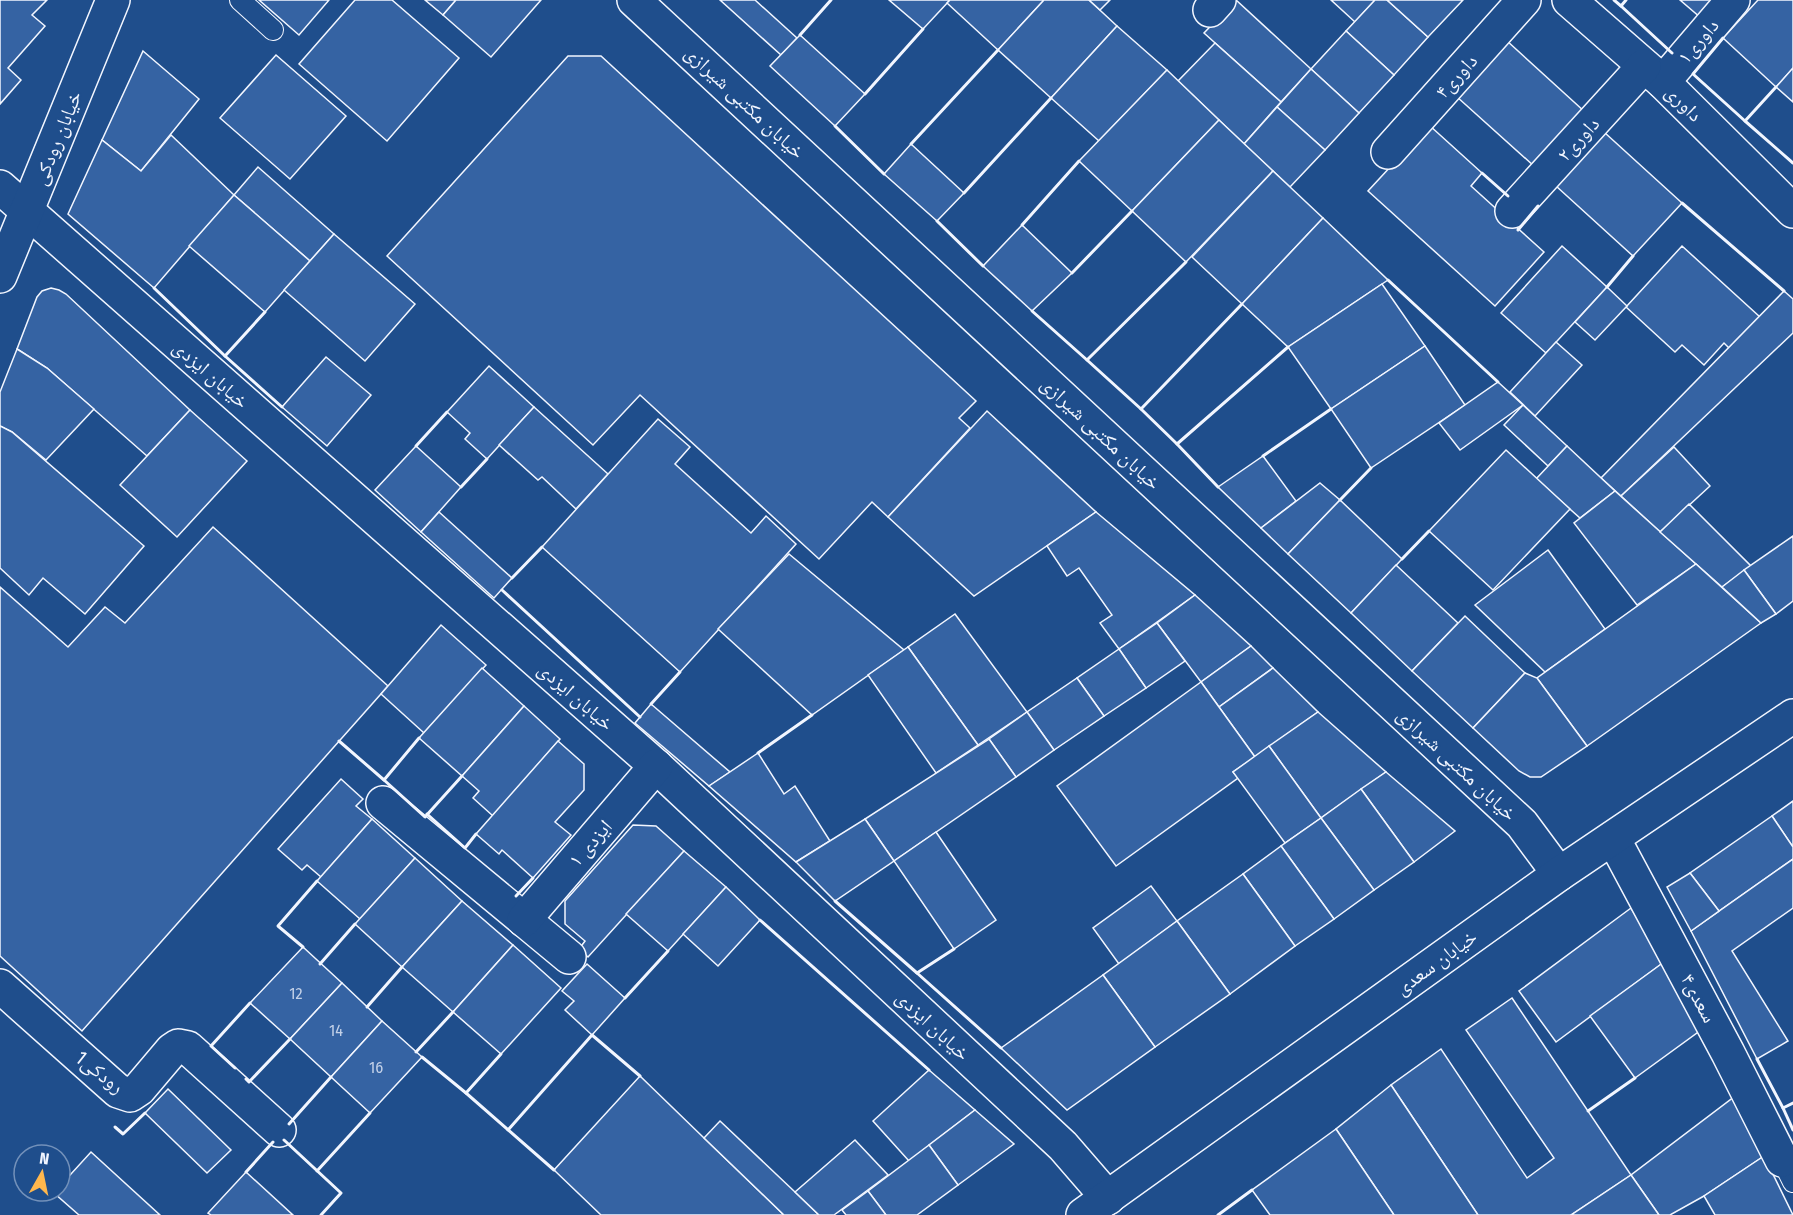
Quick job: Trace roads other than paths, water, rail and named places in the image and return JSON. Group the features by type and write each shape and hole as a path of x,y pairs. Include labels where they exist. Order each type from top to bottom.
{"street":[{"name":"خیابان رودکی","path":"0,276 113,0"},
{"name":"خیابان مکتبی شیرازی","path":"634,0 1522,824 1559,874"},
{"name":"داوری۴","path":"1388,152 1524,0"},
{"name":"داوری","path":"1569,0 1654,74 1793,211"},
{"name":"داوری۱","path":"1654,74 1733,0"},
{"name":"داوری۲","path":"1512,211 1654,74"},
{"name":"خیابان ایزدی","path":"0,187 656,766 1063,1146 1096,1206"},
{"name":"خیابان سعدی","path":"1096,1206 1559,874 1793,716"},
{"name":"ایزدی ۱","path":"524,920 656,766"},
{"path":"383,803 569,957"},
{"name":"سعدی۴","path":"1613,838 1789,1166"},
{"name":"1رودکی","path":"0,986 118,1091 130,1095 139,1089 172,1050 178,1046 188,1048 279,1130"}],"lane":[{"path":"240,0 273,30"}]}
